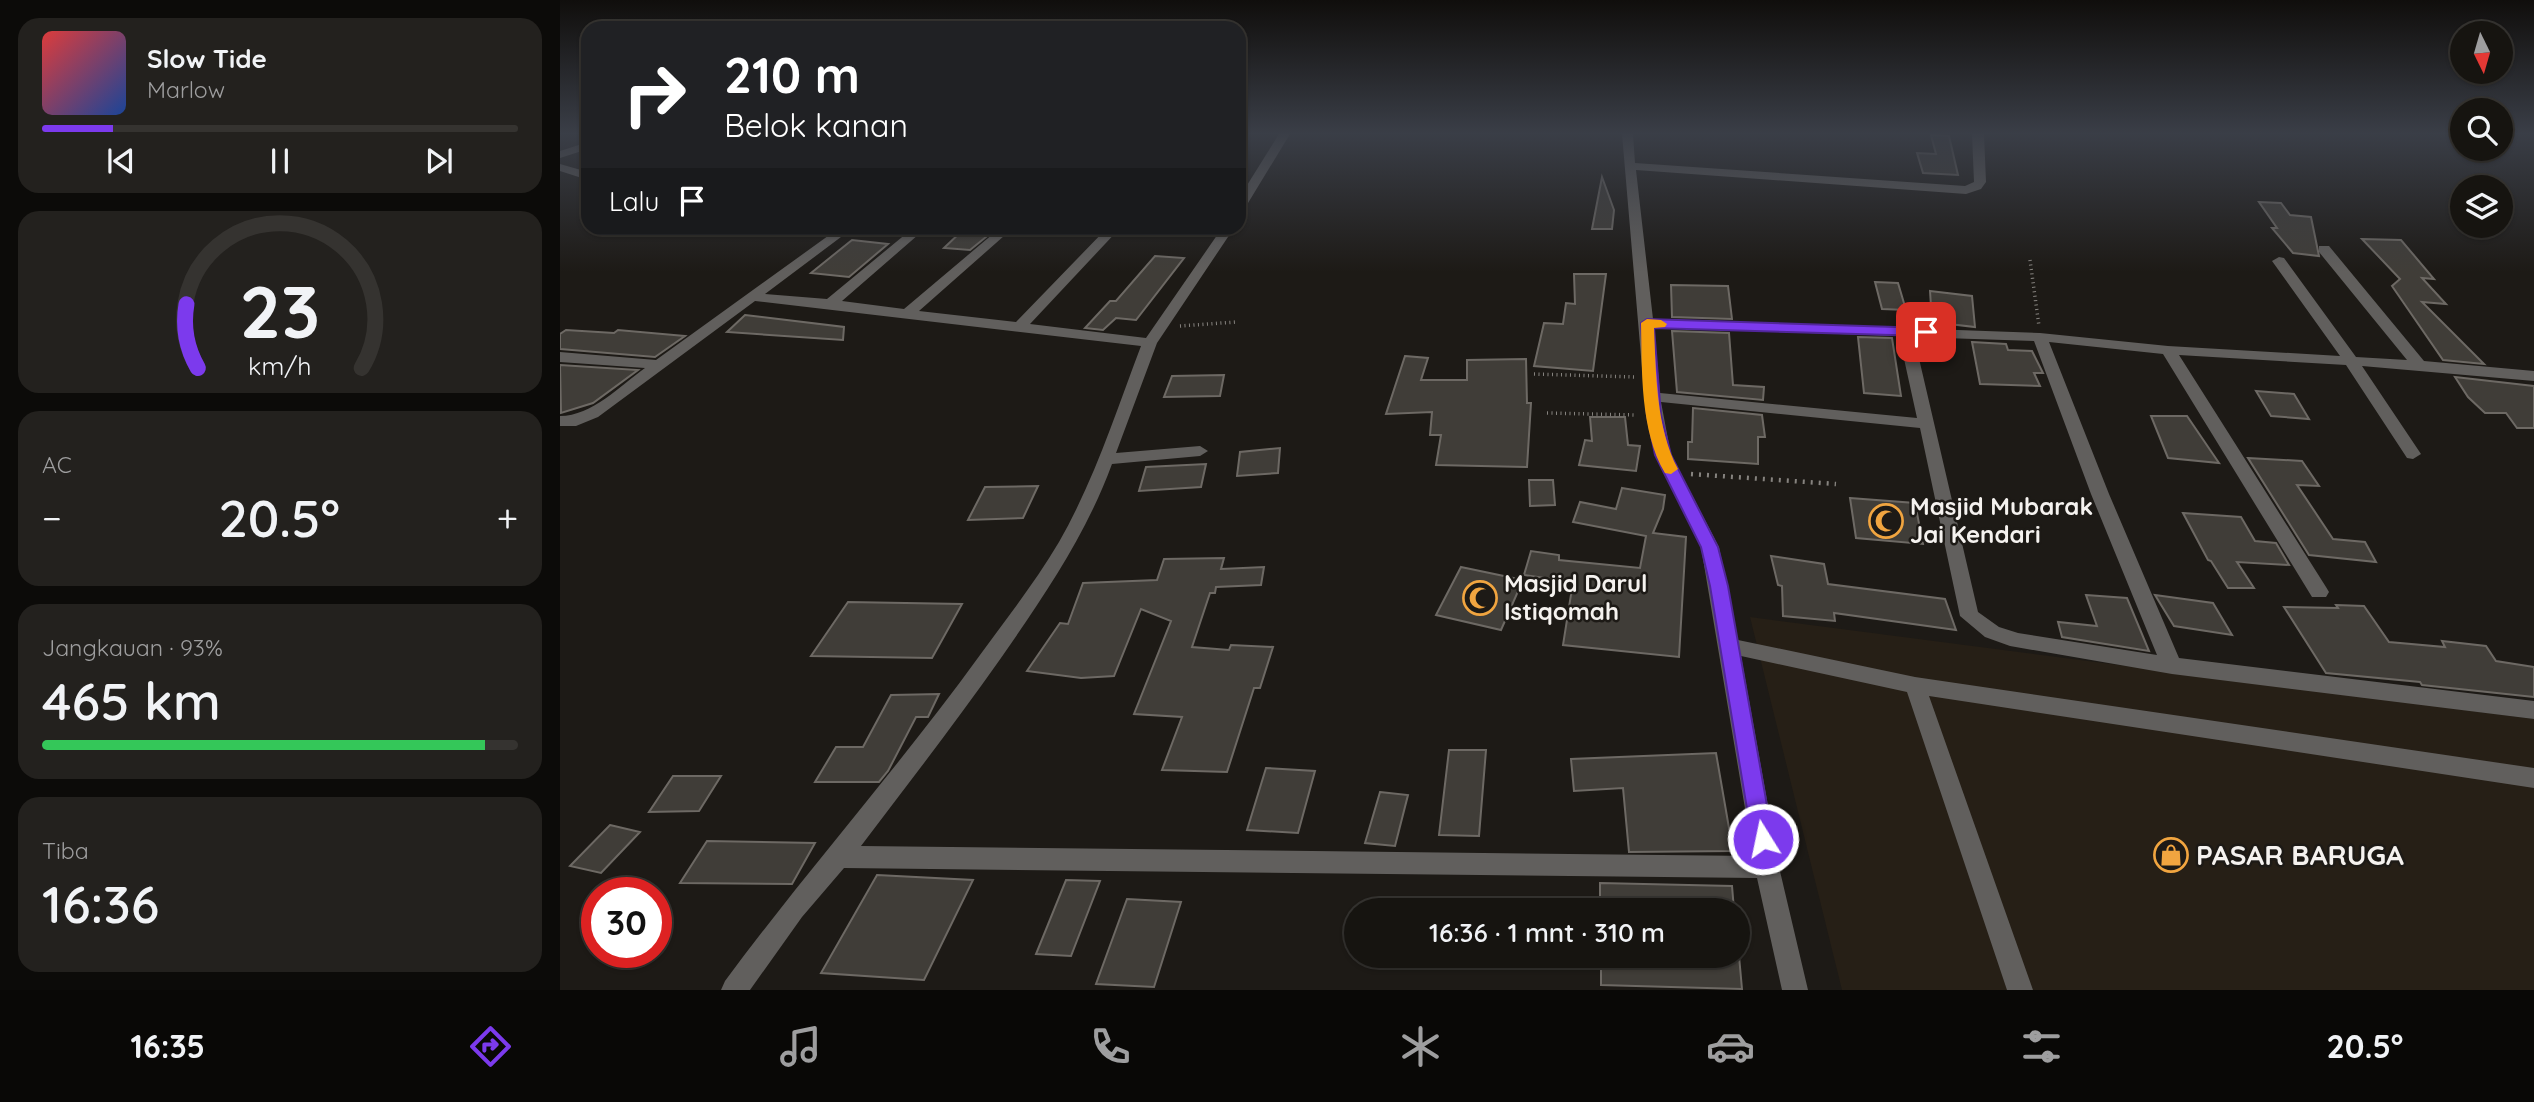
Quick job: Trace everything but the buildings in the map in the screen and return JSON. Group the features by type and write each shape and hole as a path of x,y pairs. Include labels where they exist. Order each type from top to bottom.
{"street":[{"path":"1246,196 1256,180"},
{"path":"1631,180 1654,406 1663,455 1710,547 1730,646 1767,867 1795,990"},
{"path":"1828,180 1966,190 1977,186 1980,180"},
{"path":"560,437 837,235"},
{"path":"830,304 912,235"},
{"path":"909,312 999,235"},
{"path":"1020,326 1107,235"},
{"path":"734,990 793,909 838,857 945,720 1025,609 1067,544 1107,459 1154,335 1223,235"},
{"path":"2324,249 2419,365"},
{"path":"2279,261 2351,361 2413,454"},
{"path":"752,297 1020,326 1154,335"},
{"path":"1647,323 2040,337 2168,350 2419,365 2534,376"},
{"path":"1906,332 1970,616 1992,632 2017,641 2172,666 2534,710"},
{"path":"2040,337 2100,494 2172,666"},
{"path":"2168,350 2319,592"},
{"path":"560,357 658,365"},
{"path":"1654,406 1927,424"},
{"path":"560,421 582,419"},
{"path":"1107,459 1200,451"},
{"path":"1730,646 1915,685 2534,778"},
{"path":"1915,685 2020,990"},
{"path":"838,857 1767,867"}],"path":[{"path":"2030,260 2040,337"},
{"path":"1154,335 1236,322"},
{"path":"1534,374 1569,377 1652,377"},
{"path":"1547,413 1654,406"},
{"path":"1673,473 1836,484"}],"shaded area":[{"name":"PASAR BARUGA","path":"1750,617 2534,719 2534,990 1842,990"}],"slow traffic":[{"path":"1661,324 1647,323 1654,415 1663,455 1671,469"}],"place":[{"name":"Masjid Mubarak Jai Kendari","path":"1886,521"},
{"name":"Masjid Darul Istiqomah","path":"1480,598"},
{"name":"PASAR BARUGA","path":"2171,855"}],"route":[{"path":"1763,839 1710,547 1694,511 1663,455 1654,415 1647,323 1926,332"}]}
